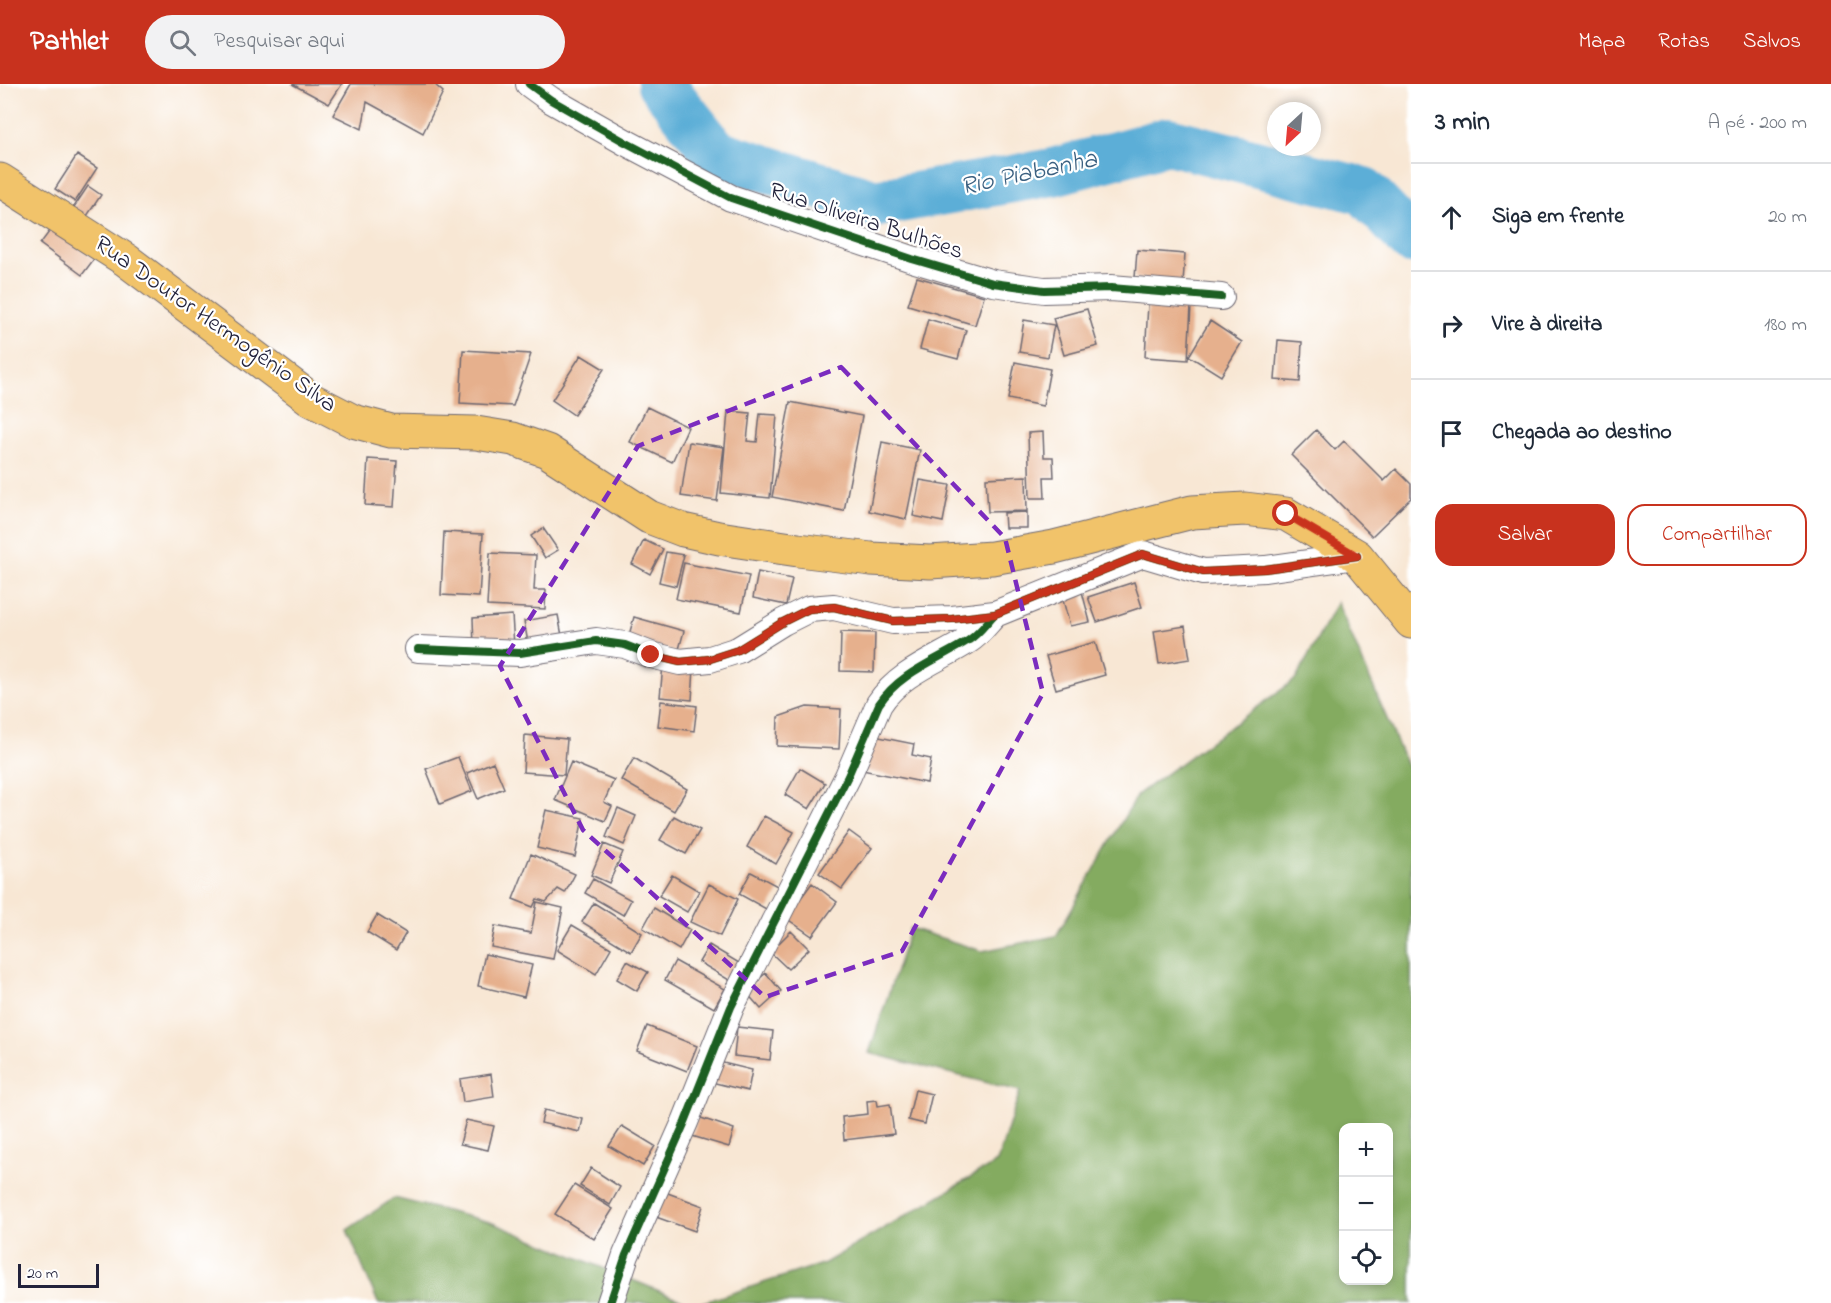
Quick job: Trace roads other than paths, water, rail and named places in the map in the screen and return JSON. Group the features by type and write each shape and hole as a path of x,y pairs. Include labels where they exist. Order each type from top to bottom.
{"main road":[{"name":"Rua Doutor Hermogênio Silva","path":"0,180 126,260 312,400 353,421 391,431 476,433 513,439 547,452 649,517 682,530 798,550 871,559 930,562 992,558 1054,547 1192,512 1245,509 1286,514 1357,556 1411,622"}],"street":[{"name":"Rua Oliveira Bulhões","path":"529,84 597,127 731,198 923,262 993,283 1044,290 1111,288 1221,297"},
{"path":"418,649 520,653 596,642 625,645 651,655 680,662 710,659 738,650 809,609 834,607 893,621 952,619 995,614 1143,554 1203,572 1265,569 1357,556"},
{"path":"610,1303 626,1255 685,1122 731,1006 848,776 879,704 884,696 920,666 972,639 995,614"}],"waterway":[{"name":"Rio Piabanha","path":"661,84 716,153 875,203 1053,172 1168,141 1364,191 1411,240"}]}
